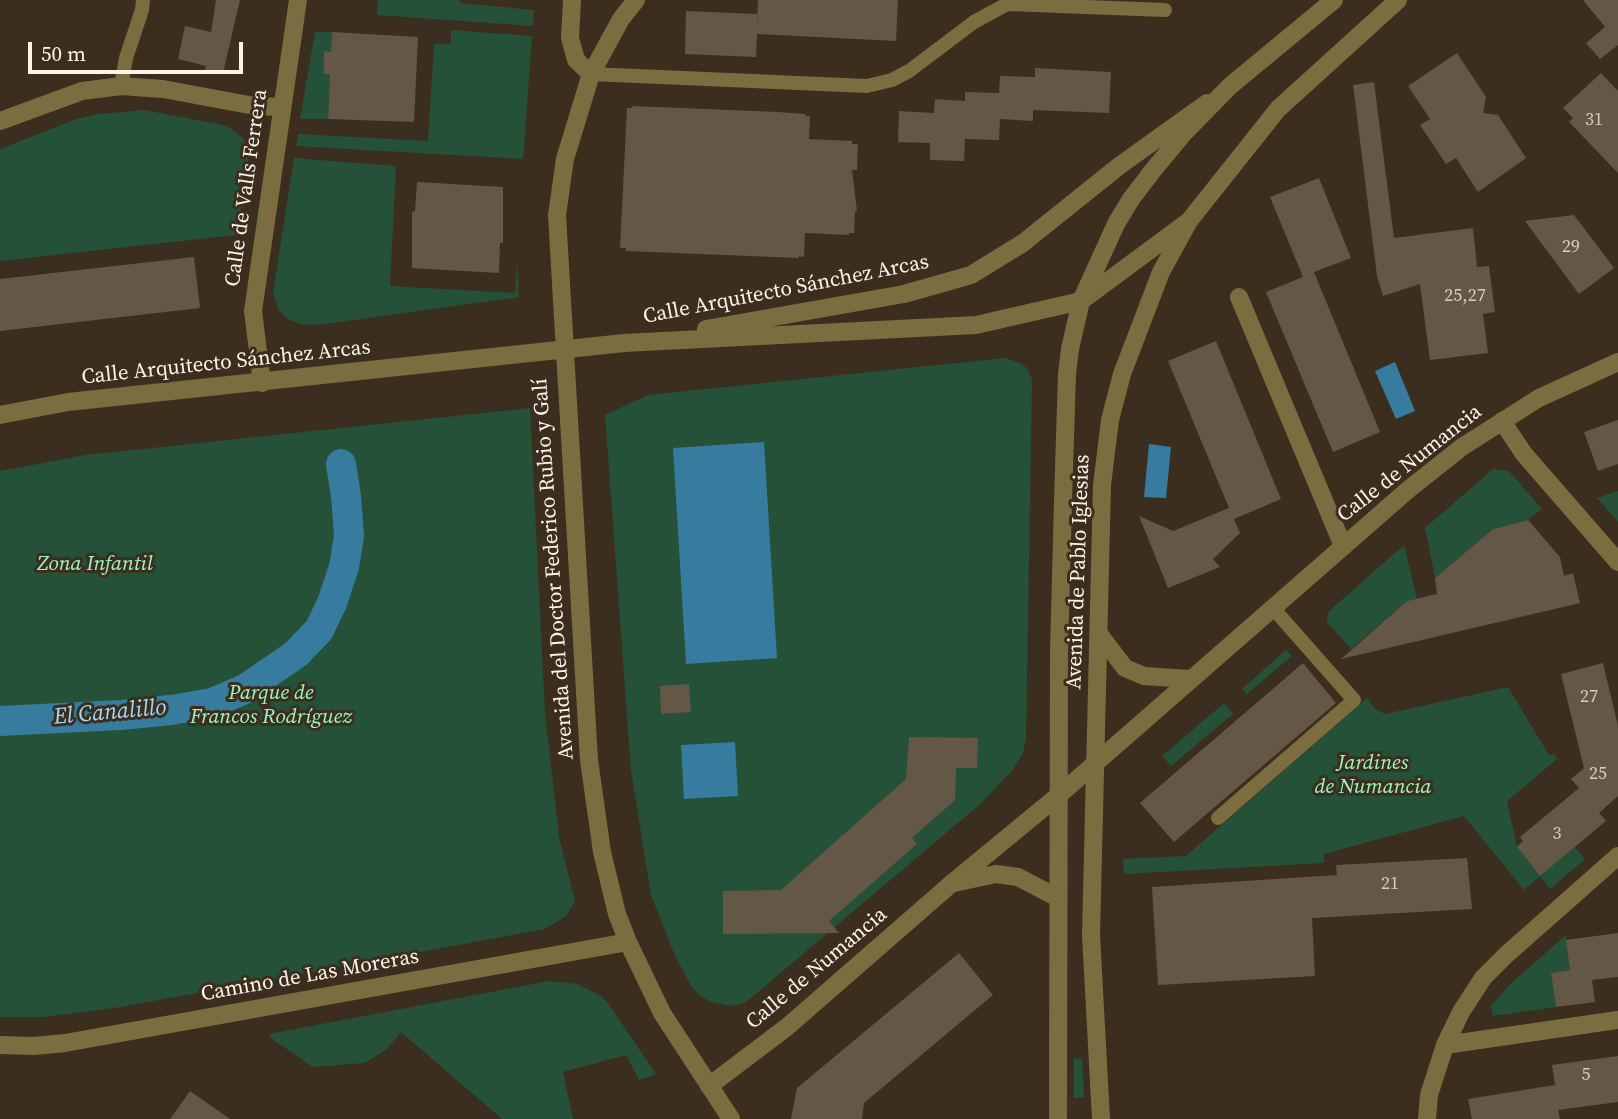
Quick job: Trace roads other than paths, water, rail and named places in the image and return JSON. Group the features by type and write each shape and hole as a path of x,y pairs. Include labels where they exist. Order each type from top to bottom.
{"street":[{"name":"Calle de Valls Ferrera","path":"261,383 253,312 298,0"},
{"path":"572,0 570,38 576,60 591,74"},
{"name":"Avenida del Doctor Federico Rubio y Galí","path":"636,0 621,19 591,74 565,159 557,215 589,760 595,818 609,885 628,942 663,1013 731,1119"},
{"name":"Avenida de Pablo Iglesias","path":"1058,1119 1059,652 1067,374 1081,301 1115,223 1131,199 1185,133 1230,86 1334,0"},
{"name":"Avenida de Pablo Iglesias","path":"1101,1119 1091,935 1102,485 1110,420 1122,374 1161,272 1189,221 1278,109 1398,0"},
{"path":"0,121 82,91 121,86 163,89 261,107 282,106"},
{"name":"Calle Arquitecto Sánchez Arcas","path":"624,343 892,297 971,275 1023,243 1119,166 1230,86"},
{"name":"Calle Arquitecto Sánchez Arcas","path":"0,415 68,402 624,343 976,325 1081,301 1189,221"},
{"name":"Calle de Numancia","path":"1239,297 1343,546"},
{"name":"Calle de Numancia","path":"709,1086 787,1027 1272,607 1462,447 1539,398 1618,362"},
{"path":"1502,421 1524,454 1618,562"},
{"path":"1099,634 1125,668 1144,676 1190,679"},
{"path":"1427,1119 1429,1095 1444,1045 1483,978 1618,856"},
{"name":"Calle de Numancia","path":"951,884 996,874 1032,883 1058,898"},
{"name":"Camino de Las Moreras","path":"0,1045 65,1043 628,942"},
{"path":"1444,1045 1618,1020"}],"lane":[{"path":"121,86 126,58 144,0"},
{"path":"591,74 867,86 892,80 909,71 974,22 1007,4 1165,10"},
{"path":"1218,818 1353,700 1272,607"}],"water":[{"path":"1395,362 1415,411 1396,419 1375,371"},
{"path":"764,442 777,658 686,664 673,448"},
{"path":"1149,444 1171,447 1166,498 1144,497"},
{"path":"735,742 738,796 684,799 681,745"}],"waterway":[{"name":"El Canalillo","path":"0,721 121,715 212,703 245,689 296,654 319,630 332,603 344,567 349,536 341,464"}],"park label":[{"name":"Zona Infantil","path":"95,565"},
{"name":"Parque de Francos Rodríguez","path":"271,706"},
{"name":"Jardines de Numancia","path":"1373,776"}]}
